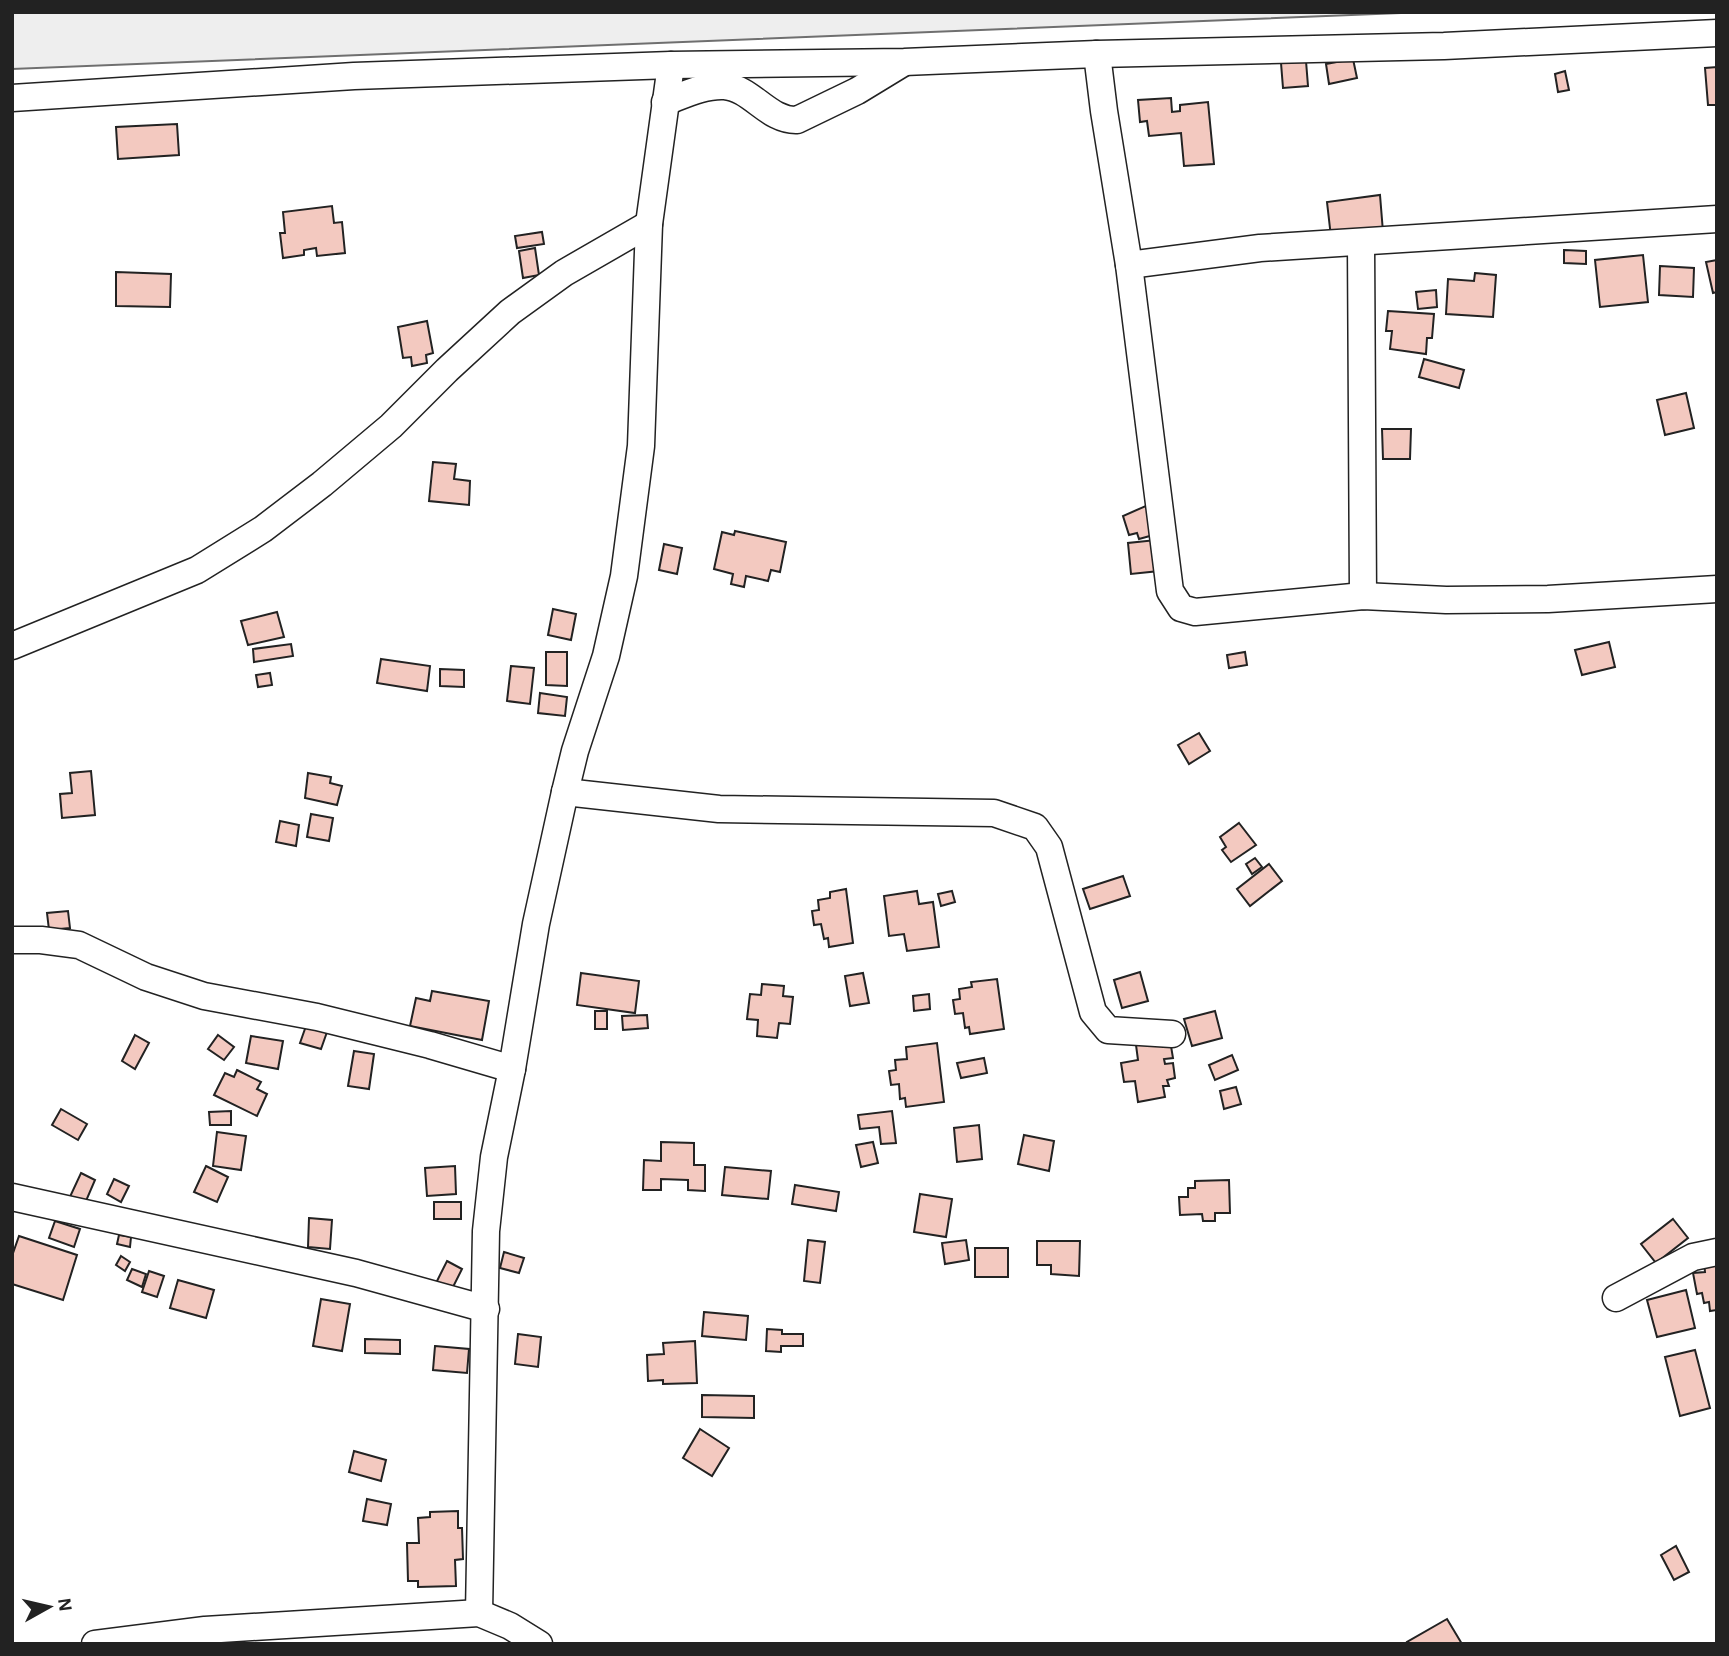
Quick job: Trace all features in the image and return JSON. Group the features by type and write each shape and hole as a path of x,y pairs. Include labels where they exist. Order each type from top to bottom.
{"street":[{"path":"12,98 354,76 671,65 904,62 1097,54 1444,46 1717,33"},
{"path":"1097,54 1104,111 1120,197 1170,591 1181,608 1195,611 1363,596 1446,600 1548,599 1717,589"},
{"path":"666,102 697,90 726,86 736,89 787,121 797,120 857,90 904,62"},
{"path":"479,1613 486,1231 493,1170 536,923 575,751 606,656 624,576 641,446 649,224 671,65"},
{"path":"1129,265 1260,248 1717,219"},
{"path":"12,646 197,570 263,529 391,426 510,312 565,273 649,224"},
{"path":"1361,243 1363,596"},
{"path":"565,792 719,809 994,813 1035,827 1049,847 1093,1012 1108,1030 1172,1034"},
{"path":"12,940 79,945 146,977 204,996 317,1017 512,1069"},
{"path":"12,1197 356,1273 486,1309"},
{"path":"1616,1298 1693,1257 1717,1252"},
{"path":"95,1644 205,1630 315,1633 479,1613 510,1626 539,1644"}],"shaded area":[{"path":"12,12 1426,12 12,69"}],"building":[{"path":"1353,59 1357,78 1329,84 1326,64"},
{"path":"1306,61 1308,86 1283,88 1281,63"},
{"path":"1717,67 1717,105 1708,105 1705,68"},
{"path":"1565,71 1569,90 1558,92 1555,74"},
{"path":"1171,98 1172,112 1180,111 1180,105 1208,102 1214,164 1184,166 1181,133 1149,136 1147,121 1140,122 1138,100"},
{"path":"177,124 179,155 118,159 116,127"},
{"path":"1380,195 1383,232 1331,237 1327,202"},
{"path":"332,206 334,223 342,222 345,253 317,256 316,248 304,250 304,255 283,258 280,233 285,233 283,212"},
{"path":"542,232 544,244 517,248 515,236"},
{"path":"535,248 539,275 523,278 519,251"},
{"path":"1564,250 1586,251 1586,264 1564,263"},
{"path":"1643,255 1648,302 1600,307 1595,260"},
{"path":"1717,260 1717,292 1713,293 1706,262"},
{"path":"1660,266 1694,268 1693,297 1659,295"},
{"path":"116,272 171,274 170,307 116,306"},
{"path":"1475,273 1496,275 1493,317 1446,314 1448,279 1474,281"},
{"path":"1436,290 1437,307 1418,309 1416,292"},
{"path":"1388,311 1434,314 1432,338 1427,338 1426,354 1390,349 1392,331 1386,331"},
{"path":"427,321 433,353 426,355 427,363 412,366 411,357 403,358 398,327"},
{"path":"1424,359 1464,370 1459,388 1419,377"},
{"path":"1686,393 1694,428 1665,435 1657,400"},
{"path":"1382,429 1411,429 1410,459 1383,459"},
{"path":"433,462 456,464 454,479 470,481 469,505 429,501"},
{"path":"1148,505 1157,534 1139,539 1137,533 1129,535 1123,516"},
{"path":"735,531 786,542 780,572 771,570 768,581 746,576 744,587 731,584 733,574 714,569 722,532 734,535"},
{"path":"1156,540 1159,571 1131,574 1128,543"},
{"path":"664,544 682,548 677,574 659,570"},
{"path":"553,609 576,614 571,640 548,635"},
{"path":"277,612 284,637 248,645 241,621"},
{"path":"1609,642 1615,667 1582,675 1575,650"},
{"path":"291,644 293,656 254,662 253,649"},
{"path":"546,652 567,652 567,686 546,685"},
{"path":"1245,652 1247,665 1229,668 1227,655"},
{"path":"381,659 430,666 427,691 377,683"},
{"path":"511,666 534,668 530,704 507,701"},
{"path":"440,669 464,670 464,687 440,686"},
{"path":"270,673 272,685 258,687 256,675"},
{"path":"540,693 567,697 565,716 538,713"},
{"path":"1199,733 1210,751 1189,764 1178,745"},
{"path":"91,771 95,815 62,818 60,794 72,793 70,773"},
{"path":"308,773 331,777 330,783 342,786 337,805 305,798"},
{"path":"311,814 333,818 329,841 307,837"},
{"path":"280,821 299,825 296,846 276,842"},
{"path":"1239,823 1256,845 1231,862 1222,850 1226,847 1220,837"},
{"path":"1255,858 1262,867 1252,874 1246,864"},
{"path":"1269,864 1282,881 1250,906 1237,889"},
{"path":"1123,876 1130,896 1090,909 1083,889"},
{"path":"846,889 853,943 829,947 821,924 814,925 812,911 819,910 818,900 830,898 830,892"},
{"path":"917,891 919,904 933,902 939,947 907,951 904,934 889,936 884,896"},
{"path":"952,891 955,902 941,906 938,894"},
{"path":"68,911 70,928 49,930 47,913"},
{"path":"1140,972 1148,1001 1122,1008 1114,980"},
{"path":"581,973 639,981 635,1013 577,1005"},
{"path":"863,973 869,1003 850,1006 845,976"},
{"path":"997,979 1004,1029 970,1034 969,1027 965,1028 963,1013 955,1014 953,1000 960,999 959,989 972,987 971,982"},
{"path":"762,984 784,986 783,996 793,997 790,1024 779,1023 777,1038 757,1036 758,1020 747,1019 750,994 761,995"},
{"path":"432,991 489,1001 482,1040 410,1026 416,998 430,1001"},
{"path":"929,994 930,1009 914,1011 913,996"},
{"path":"595,1011 607,1011 607,1029 595,1029"},
{"path":"1215,1011 1222,1038 1192,1046 1184,1019"},
{"path":"647,1015 648,1028 623,1030 622,1016"},
{"path":"306,1026 327,1032 321,1049 300,1043"},
{"path":"135,1035 149,1043 135,1069 122,1061"},
{"path":"218,1035 234,1047 224,1060 208,1049"},
{"path":"251,1036 283,1041 278,1069 246,1063"},
{"path":"1162,1040 1163,1047 1171,1046 1173,1058 1164,1059 1165,1064 1173,1063 1175,1078 1167,1080 1169,1086 1163,1086 1165,1097 1138,1102 1135,1081 1124,1082 1121,1063 1138,1060 1136,1045"},
{"path":"937,1043 944,1102 906,1107 905,1098 900,1099 899,1084 891,1085 889,1071 896,1070 895,1060 907,1059 906,1047"},
{"path":"354,1051 374,1054 369,1089 348,1086"},
{"path":"1232,1055 1238,1070 1215,1080 1209,1065"},
{"path":"984,1058 987,1073 961,1078 957,1063"},
{"path":"237,1070 261,1082 257,1089 267,1094 257,1116 214,1095 225,1073 234,1077"},
{"path":"1236,1087 1241,1104 1224,1109 1220,1091"},
{"path":"61,1109 87,1124 78,1140 52,1125"},
{"path":"231,1111 231,1125 210,1125 209,1112"},
{"path":"892,1111 896,1143 881,1144 879,1127 860,1129 858,1115"},
{"path":"979,1125 982,1159 957,1162 954,1128"},
{"path":"217,1132 246,1136 241,1170 213,1166"},
{"path":"1024,1135 1054,1141 1049,1171 1018,1164"},
{"path":"661,1142 694,1143 694,1165 705,1165 705,1191 688,1190 688,1180 661,1179 661,1190 643,1190 644,1160 661,1161"},
{"path":"873,1142 878,1163 861,1167 856,1145"},
{"path":"206,1166 228,1177 217,1202 194,1192"},
{"path":"455,1166 456,1194 427,1196 425,1168"},
{"path":"725,1167 771,1171 768,1199 722,1195"},
{"path":"81,1173 95,1180 83,1208 68,1201"},
{"path":"114,1179 129,1186 121,1202 107,1194"},
{"path":"1229,1180 1230,1213 1215,1213 1215,1221 1203,1221 1202,1214 1180,1215 1179,1197 1188,1197 1188,1188 1195,1188 1195,1181"},
{"path":"795,1185 839,1192 836,1211 792,1204"},
{"path":"920,1194 952,1199 946,1237 914,1232"},
{"path":"434,1202 461,1202 461,1219 434,1219"},
{"path":"309,1218 332,1220 330,1249 308,1247"},
{"path":"1673,1219 1688,1238 1656,1263 1641,1244"},
{"path":"55,1221 80,1229 74,1247 49,1238"},
{"path":"119,1235 131,1237 130,1247 117,1244"},
{"path":"19,1236 77,1255 63,1300 12,1284 12,1256"},
{"path":"808,1240 825,1242 820,1283 804,1281"},
{"path":"966,1240 969,1260 945,1264 942,1243"},
{"path":"1037,1241 1080,1241 1079,1276 1051,1274 1051,1265 1037,1265"},
{"path":"975,1248 1008,1248 1008,1277 975,1277"},
{"path":"504,1252 524,1258 519,1273 500,1268"},
{"path":"121,1256 130,1262 125,1271 116,1265"},
{"path":"1717,1260 1717,1310 1710,1311 1709,1302 1704,1303 1702,1293 1697,1294 1693,1273 1705,1272 1704,1262"},
{"path":"447,1261 462,1269 449,1295 434,1287"},
{"path":"132,1269 146,1274 142,1287 127,1280"},
{"path":"149,1271 164,1276 157,1297 142,1292"},
{"path":"178,1280 214,1290 206,1318 170,1308"},
{"path":"1686,1290 1695,1328 1657,1337 1647,1300"},
{"path":"321,1299 350,1304 342,1351 313,1346"},
{"path":"704,1312 748,1316 746,1340 702,1336"},
{"path":"767,1329 782,1330 782,1334 803,1334 803,1346 781,1346 781,1352 766,1351"},
{"path":"518,1334 541,1337 538,1367 515,1364"},
{"path":"365,1339 400,1340 400,1354 365,1353"},
{"path":"695,1341 697,1383 663,1384 663,1380 648,1381 647,1355 664,1354 663,1343"},
{"path":"435,1346 469,1349 467,1373 433,1370"},
{"path":"1695,1350 1710,1408 1680,1416 1665,1357"},
{"path":"702,1395 754,1396 754,1418 702,1417"},
{"path":"700,1429 729,1448 712,1476 683,1458"},
{"path":"354,1451 386,1460 381,1481 349,1472"},
{"path":"367,1499 391,1504 387,1525 363,1521"},
{"path":"458,1511 458,1528 462,1528 463,1559 455,1560 456,1586 418,1587 418,1581 408,1581 407,1543 419,1543 418,1518 430,1517 430,1512"},
{"path":"1676,1546 1689,1572 1674,1580 1661,1555"},
{"path":"1447,1619 1462,1644 1408,1644 1407,1642"}]}
